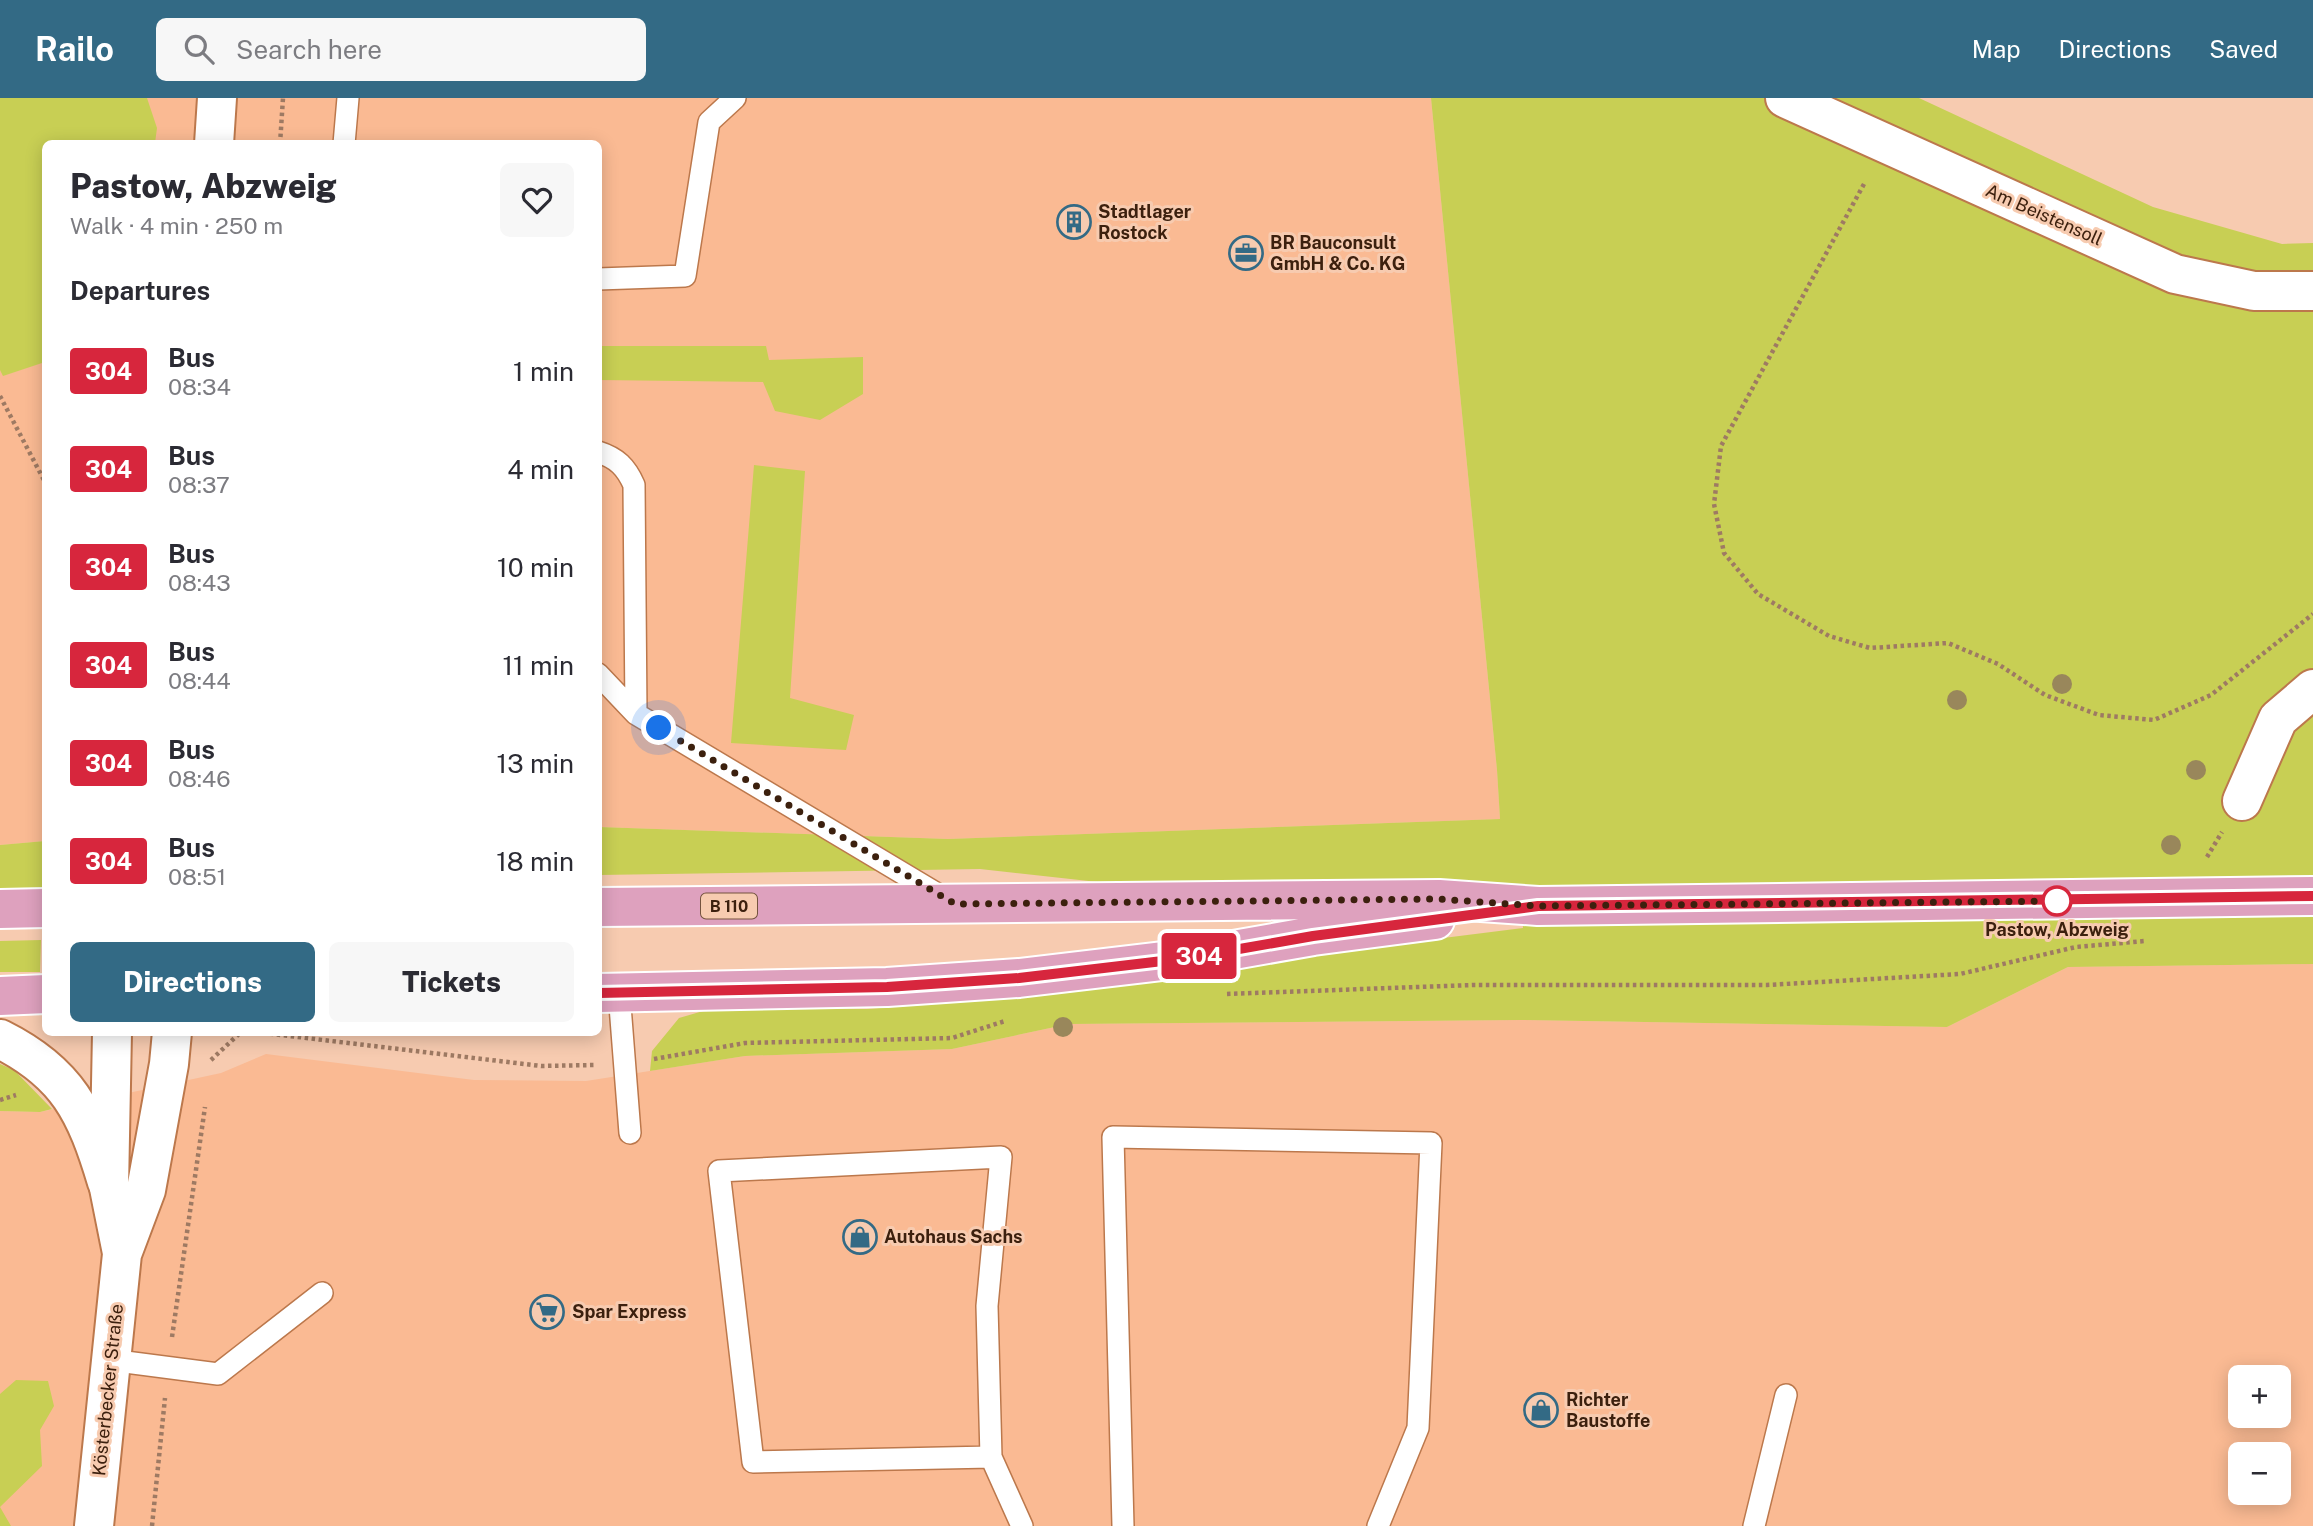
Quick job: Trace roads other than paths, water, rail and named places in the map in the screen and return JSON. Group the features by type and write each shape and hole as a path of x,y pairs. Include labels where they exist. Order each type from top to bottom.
{"main road":[{"name":"B 110","path":"602,907 1438,899 1538,906 2313,896"},
{"name":"B 110","path":"609,993 887,987 1019,978 1188,958 1313,936 1538,906"},
{"path":"0,909 42,908"},
{"path":"0,996 42,994"}],"street":[{"path":"214,140 217,98"},
{"name":"Am Beistensoll","path":"1785,98 2175,274 2254,291 2313,291"},
{"path":"2242,801 2278,719 2313,689"},
{"name":"Kösterbecker Straße","path":"109,1188 112,1036"},
{"name":"Kösterbecker Straße","path":"94,1526 122,1254 146,1190 172,1036"},
{"name":"Kösterbecker Straße","path":"0,1039 24,1051 63,1084 80,1108 95,1140 109,1188 122,1254"}],"lane":[{"path":"344,140 348,98"},
{"path":"602,279 685,276 709,122 735,98"},
{"path":"602,453 614,457 627,470 634,485 636,714"},
{"path":"602,678 636,714 955,904"},
{"path":"609,993 624,1065 630,1133"},
{"path":"1124,1526 1114,1137 1431,1143 1418,1428 1378,1526"},
{"path":"991,1457 753,1462 719,1171 1001,1157 987,1307 991,1457 1022,1526"},
{"path":"110,1360 218,1374 321,1293"},
{"path":"1754,1526 1786,1395"}],"place":[{"name":"Stadtlager Rostock","path":"1074,222"},
{"name":"BR Bauconsult GmbH & Co. KG","path":"1246,253"},
{"name":"Pastow, Abzweig","path":"2057,901"},
{"name":"Autohaus Sachs","path":"860,1237"},
{"name":"Spar Express","path":"547,1312"},
{"name":"Richter Baustoffe","path":"1541,1410"}]}
